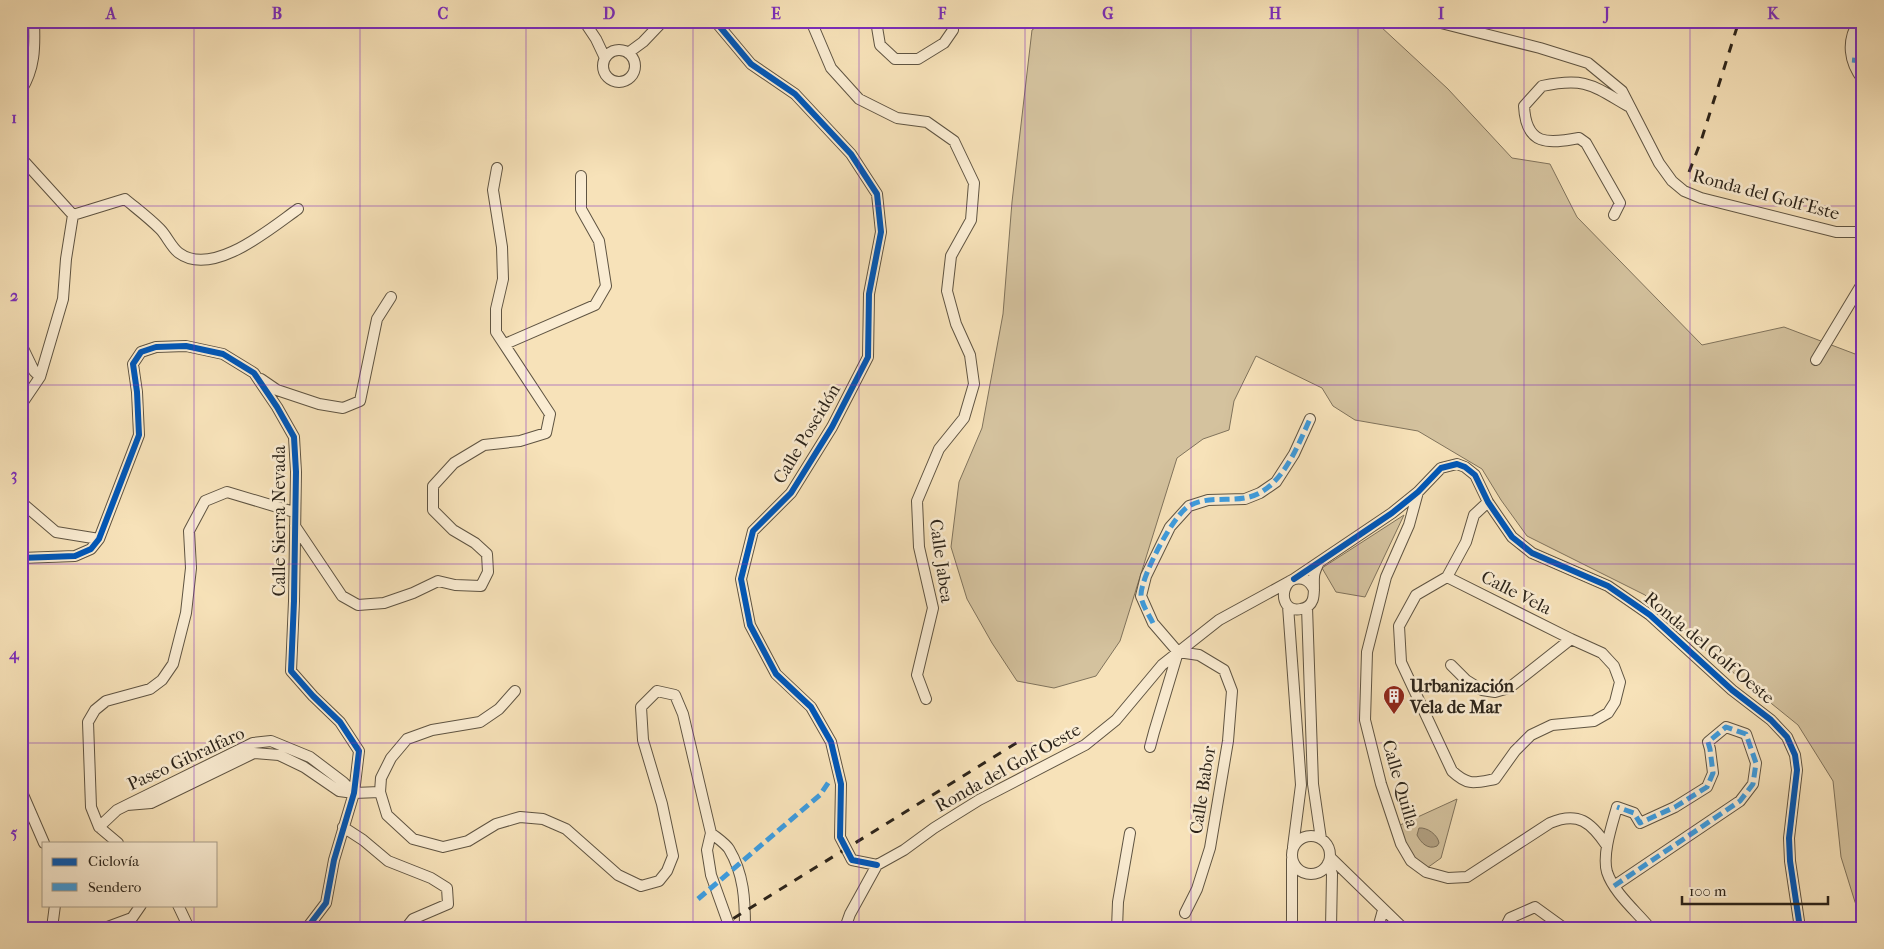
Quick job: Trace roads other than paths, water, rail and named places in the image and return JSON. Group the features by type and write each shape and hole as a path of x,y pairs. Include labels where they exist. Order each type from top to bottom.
{"street":[{"path":"21,91 30,76 34,57 34,21"},
{"path":"584,21 596,38 605,58"},
{"path":"631,56 663,21"},
{"name":"Calle Poseidón","path":"715,21 751,64 795,94 851,154 877,194 881,232 870,294 868,357 832,427 790,493 753,531 741,579 750,625 776,674 811,707 831,742 841,784 840,837 852,860 877,865"},
{"name":"Calle Jabea","path":"811,21 831,68 859,99 897,118 927,122 954,141 974,183 971,220 951,256 947,291 956,324 970,355 974,384 964,418 939,449 917,501 919,547 933,608 917,675 926,698"},
{"path":"876,21 880,45 895,59 918,59 944,43 953,30"},
{"name":"Ronda del Golf Este","path":"1433,21 1540,48 1588,64 1622,92 1659,163 1672,181 1684,191 1701,198 1836,232 1863,232"},
{"path":"1859,21 1850,43 1849,52 1863,80"},
{"path":"596,38 615,50"},
{"path":"621,50 631,56 635,69 630,78 616,82 606,77 602,66 610,52 621,50"},
{"path":"1852,60 1863,62"},
{"path":"1614,216 1620,203 1586,143 1579,138 1550,142 1536,137 1529,128 1524,106 1542,86 1575,82 1590,84 1629,106"},
{"path":"21,153 23,160 73,216"},
{"path":"295,526 342,596 358,605 384,603 413,593 438,581 455,585 481,586 488,572 487,554 475,543 453,530 433,510 433,486 454,463 484,445 520,441 546,433 550,414 496,332 496,309 503,278 502,246 494,190 497,168"},
{"path":"505,344 594,305 606,286 599,240 581,209 582,176"},
{"path":"73,216 125,199 161,230 179,253 195,260 217,258 242,248 298,209"},
{"path":"21,405 40,377 63,299 66,259 73,216"},
{"path":"1816,360 1863,282"},
{"path":"254,373 277,390 319,404 343,408 360,401 377,319 391,297"},
{"path":"21,344 34,371 40,377"},
{"name":"Calle Sierra Nevada","path":"99,539 139,435 137,392 133,364 141,352 156,347 186,346 223,354 254,373 294,437 296,472 291,671 340,722 359,751 354,793 334,860 326,903 307,928"},
{"path":"1150,747 1178,652 1153,623 1141,596 1146,576 1170,527 1189,506 1208,500 1245,499 1260,493 1276,482 1294,454 1310,419"},
{"name":"Ronda del Golf Oeste","path":"877,865 904,850 934,828 979,800 1085,746 1116,720 1162,665 1219,620 1292,580 1392,513 1418,492 1441,468 1457,464 1465,467 1475,475 1501,523 1532,553 1608,586 1650,615 1732,690 1771,720 1787,737 1795,755 1797,770 1789,838 1790,861 1800,928"},
{"path":"117,842 99,827 91,807 88,722 95,710 106,701 150,689 162,680 173,664 186,613 190,568 189,531 205,501 227,492 294,512"},
{"name":"Calle Quilla","path":"1418,492 1409,525 1386,577 1367,652 1365,720 1381,784 1400,844 1411,861 1426,872 1448,878 1467,877 1550,823 1563,817 1583,820 1596,830 1607,846"},
{"path":"21,502 56,532 99,539 91,549 75,556 21,558"},
{"path":"1447,577 1466,542 1474,515 1488,502"},
{"path":"1262,596 1271,594 1297,610 1307,607 1314,600 1314,577 1319,561"},
{"name":"Calle Vela","path":"1447,577 1602,653 1614,666 1620,682 1615,702 1608,713 1594,721 1552,725 1531,735 1515,751 1495,779 1475,783 1462,780 1452,770 1401,662 1399,626 1416,595 1447,577"},
{"path":"1291,928 1292,850 1301,785 1284,588 1292,580 1304,579 1312,585 1314,590"},
{"path":"1307,607 1313,784 1322,839"},
{"path":"1451,665 1466,680 1482,690 1496,692 1509,688 1571,639"},
{"name":"Calle Babor","path":"1178,652 1199,655 1224,670 1232,691 1228,741 1210,848 1197,889 1185,913"},
{"path":"515,691 499,709 480,722 432,730 407,740 391,758 381,778 380,792 387,815 413,839 443,847 468,841 496,824 520,817 543,819 566,829 618,875 641,886 659,881 667,871 674,856 662,804 643,740 641,707 657,691 675,695 683,714 711,833 707,850 711,875 730,928"},
{"path":"1614,886 1740,801 1753,784 1756,763 1746,734 1726,726 1708,742 1713,773 1707,787 1675,807 1640,823 1634,813 1617,807 1607,846 1607,870 1614,886 1650,928"},
{"name":"Paseo Gibralfaro","path":"99,827 118,810 127,805 151,803 254,752 279,756 304,767 339,791 354,793"},
{"path":"21,790 44,842"},
{"path":"354,793 380,792"},
{"path":"343,827 363,840 388,861 431,878 447,888 448,904 413,920 406,928"},
{"path":"711,833 728,847 738,869 744,891 745,928"},
{"path":"1117,928 1118,902 1130,833"},
{"path":"1329,860 1319,872 1306,873 1295,866 1292,850 1296,842 1305,836 1316,836 1322,839 1328,847 1332,874 1331,928"},
{"path":"1329,860 1403,928"},
{"path":"845,928 850,914 877,865"},
{"path":"52,928 55,906"},
{"path":"105,928 132,918 140,906"},
{"path":"178,906 187,924 185,928"},
{"path":"1505,928 1510,918 1535,907 1564,928"},
{"path":"1378,928 1383,910"}],"railway":[{"path":"1689,172 1701,141 1739,21"},
{"path":"718,928 1018,742"}],"place":[{"name":"Urbanización Vela de Mar","path":"1394,715"}]}
